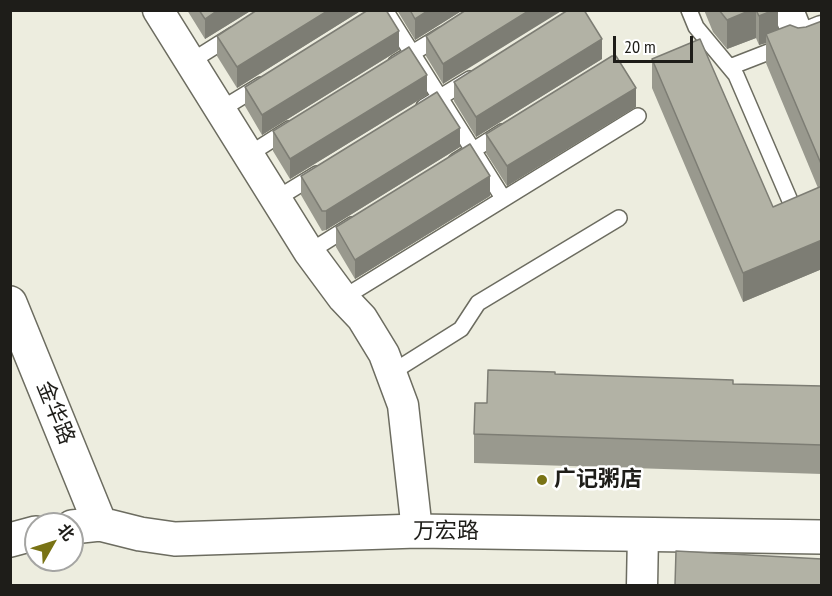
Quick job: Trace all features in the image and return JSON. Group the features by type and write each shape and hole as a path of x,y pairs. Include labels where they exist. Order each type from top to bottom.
{"street":[{"path":"788,10 811,35"},
{"path":"162,12 190,62 309,252 343,298 362,318 384,354 403,405 417,531"},
{"name":"金华路","path":"10,303 86,525"},
{"name":"万宏路","path":"86,525 175,539 417,531 822,537"},
{"path":"642,585 644,534"}],"lane":[{"path":"385,10 502,198"},
{"path":"689,10 696,27 736,75 791,203"},
{"path":"190,62 245,28"},
{"path":"383,71 452,29"},
{"path":"730,67 811,35"},
{"path":"411,115 478,74"},
{"path":"220,110 270,79"},
{"path":"343,298 638,116"},
{"path":"248,155 306,119"},
{"path":"444,168 511,127"},
{"path":"276,199 334,163"},
{"path":"309,252 366,216"},
{"path":"391,373 461,329 478,303 619,218"}],"building":[{"path":"199,10 218,10 205,19"},
{"path":"257,10 329,10 237,67 217,36"},
{"path":"368,10 386,10 399,31 262,115 245,87"},
{"path":"410,10 429,10 415,19"},
{"path":"466,10 530,10 443,64 426,36"},
{"path":"568,10 584,10 602,39 476,117 454,82"},
{"path":"719,10 751,10 727,20"},
{"path":"756,10 774,10 759,16"},
{"path":"822,21 822,166 766,34 790,25 798,28 806,27"},
{"path":"700,39 773,207 822,186 822,240 743,273 652,59"},
{"path":"409,47 427,75 290,159 273,131"},
{"path":"612,56 616,56 636,88 507,166 486,134"},
{"path":"437,92 460,128 326,211 322,211 301,176"},
{"path":"470,144 490,176 355,260 336,227"},
{"path":"488,370 733,380 733,384 822,386 822,445 474,434 475,403 487,403"},
{"path":"676,551 822,559 822,585 675,585"}],"place":[{"name":"广记粥店","path":"542,480"}]}
